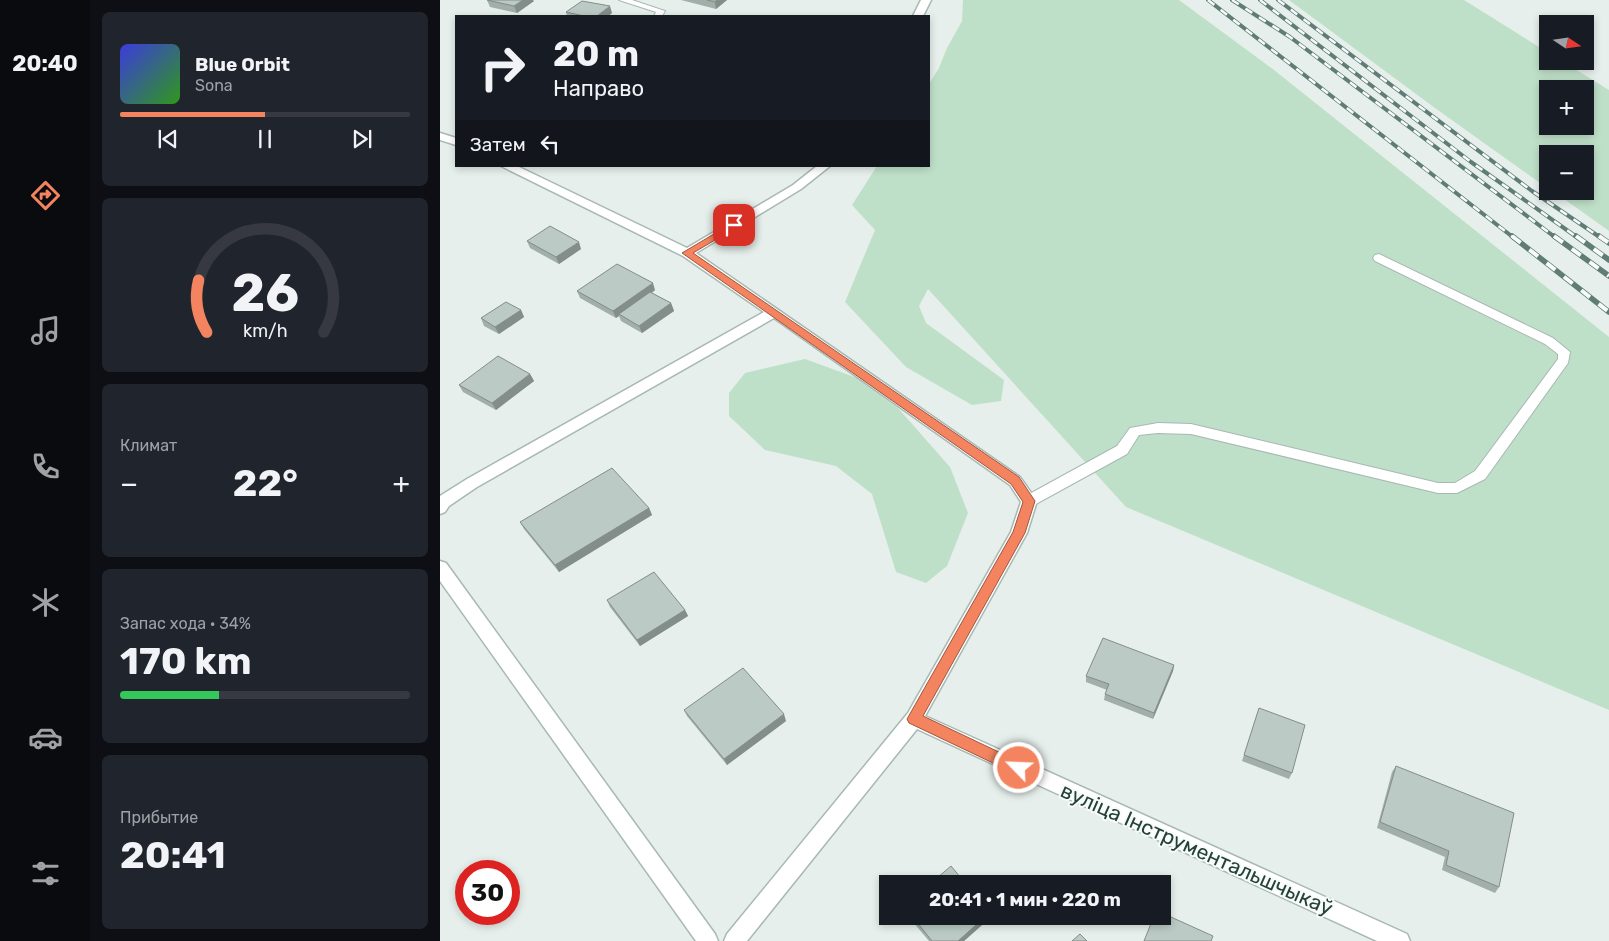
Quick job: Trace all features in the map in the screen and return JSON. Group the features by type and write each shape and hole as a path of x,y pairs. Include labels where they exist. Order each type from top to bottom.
{"street":[{"path":"918,15 926,0"},
{"path":"440,136 455,142"},
{"path":"509,167 687,253 1015,480 1029,501 1019,533 914,719 734,941"},
{"path":"687,253 797,187 823,167"},
{"path":"440,508 443,502 472,483 774,312"},
{"path":"440,568 708,941"},
{"name":"вуліца Інструментальшчыкаў","path":"914,719 947,736 1400,941"}],"lane":[{"path":"623,0 661,11 659,15"},
{"path":"1029,501 1122,450 1135,432 1158,428 1191,429 1438,488 1457,488 1480,475 1564,360 1564,352 1549,341 1378,258"}],"green space":[{"path":"963,0 1179,0 1274,70 1609,337 1609,710 1126,507 928,289 919,306 926,323 1004,380 1001,401 972,405 906,367 845,302 875,230 852,205 876,167 930,167 930,82 962,21"},
{"path":"1289,0 1464,0 1539,47 1539,70 1577,70 1593,80 1539,80 1539,135 1594,135 1594,81 1609,90 1609,231 1566,200 1594,200 1594,145 1539,145 1539,182"},
{"path":"805,359 857,378 898,408 950,467 968,513 947,566 926,583 896,572 872,494 836,466 765,450 729,416 729,393 745,373"}],"building":[{"path":"487,0 523,0 514,6"},
{"path":"582,1 610,6 598,15 580,15 566,12"},
{"path":"550,226 579,242 556,257 527,241"},
{"path":"617,264 653,283 613,311 577,291"},
{"path":"650,292 671,303 639,326 619,314"},
{"path":"506,302 521,310 495,327 481,318"},
{"path":"498,356 530,374 492,403 459,385"},
{"path":"612,468 649,508 555,565 520,522"},
{"path":"654,572 685,610 637,640 607,600"},
{"path":"1103,638 1174,665 1154,713 1105,694 1109,684 1086,676"},
{"path":"743,668 784,714 724,759 684,710"},
{"path":"1259,708 1305,725 1292,773 1244,755"},
{"path":"1396,766 1514,813 1499,887 1446,865 1449,851 1380,822"},
{"path":"951,866 958,875 940,875"},
{"path":"1171,917 1213,936 1211,941 1144,941 1150,925 1171,925"},
{"path":"919,925 976,925 958,941 932,941"},
{"path":"1080,934 1087,941 1072,941"}],"railway":[{"path":"1208,0 1514,238"},
{"path":"1232,0 1290,37 1556,238"},
{"path":"1260,0 1471,162 1578,238"},
{"path":"1278,0 1532,191 1601,238"},
{"path":"1512,236 1609,312"},
{"path":"1554,236 1609,276"},
{"path":"1576,236 1609,260"},
{"path":"1599,236 1609,243"}],"route":[{"path":"734,225 687,253 1015,480 1029,501 1019,533 914,719 1019,768"}]}
